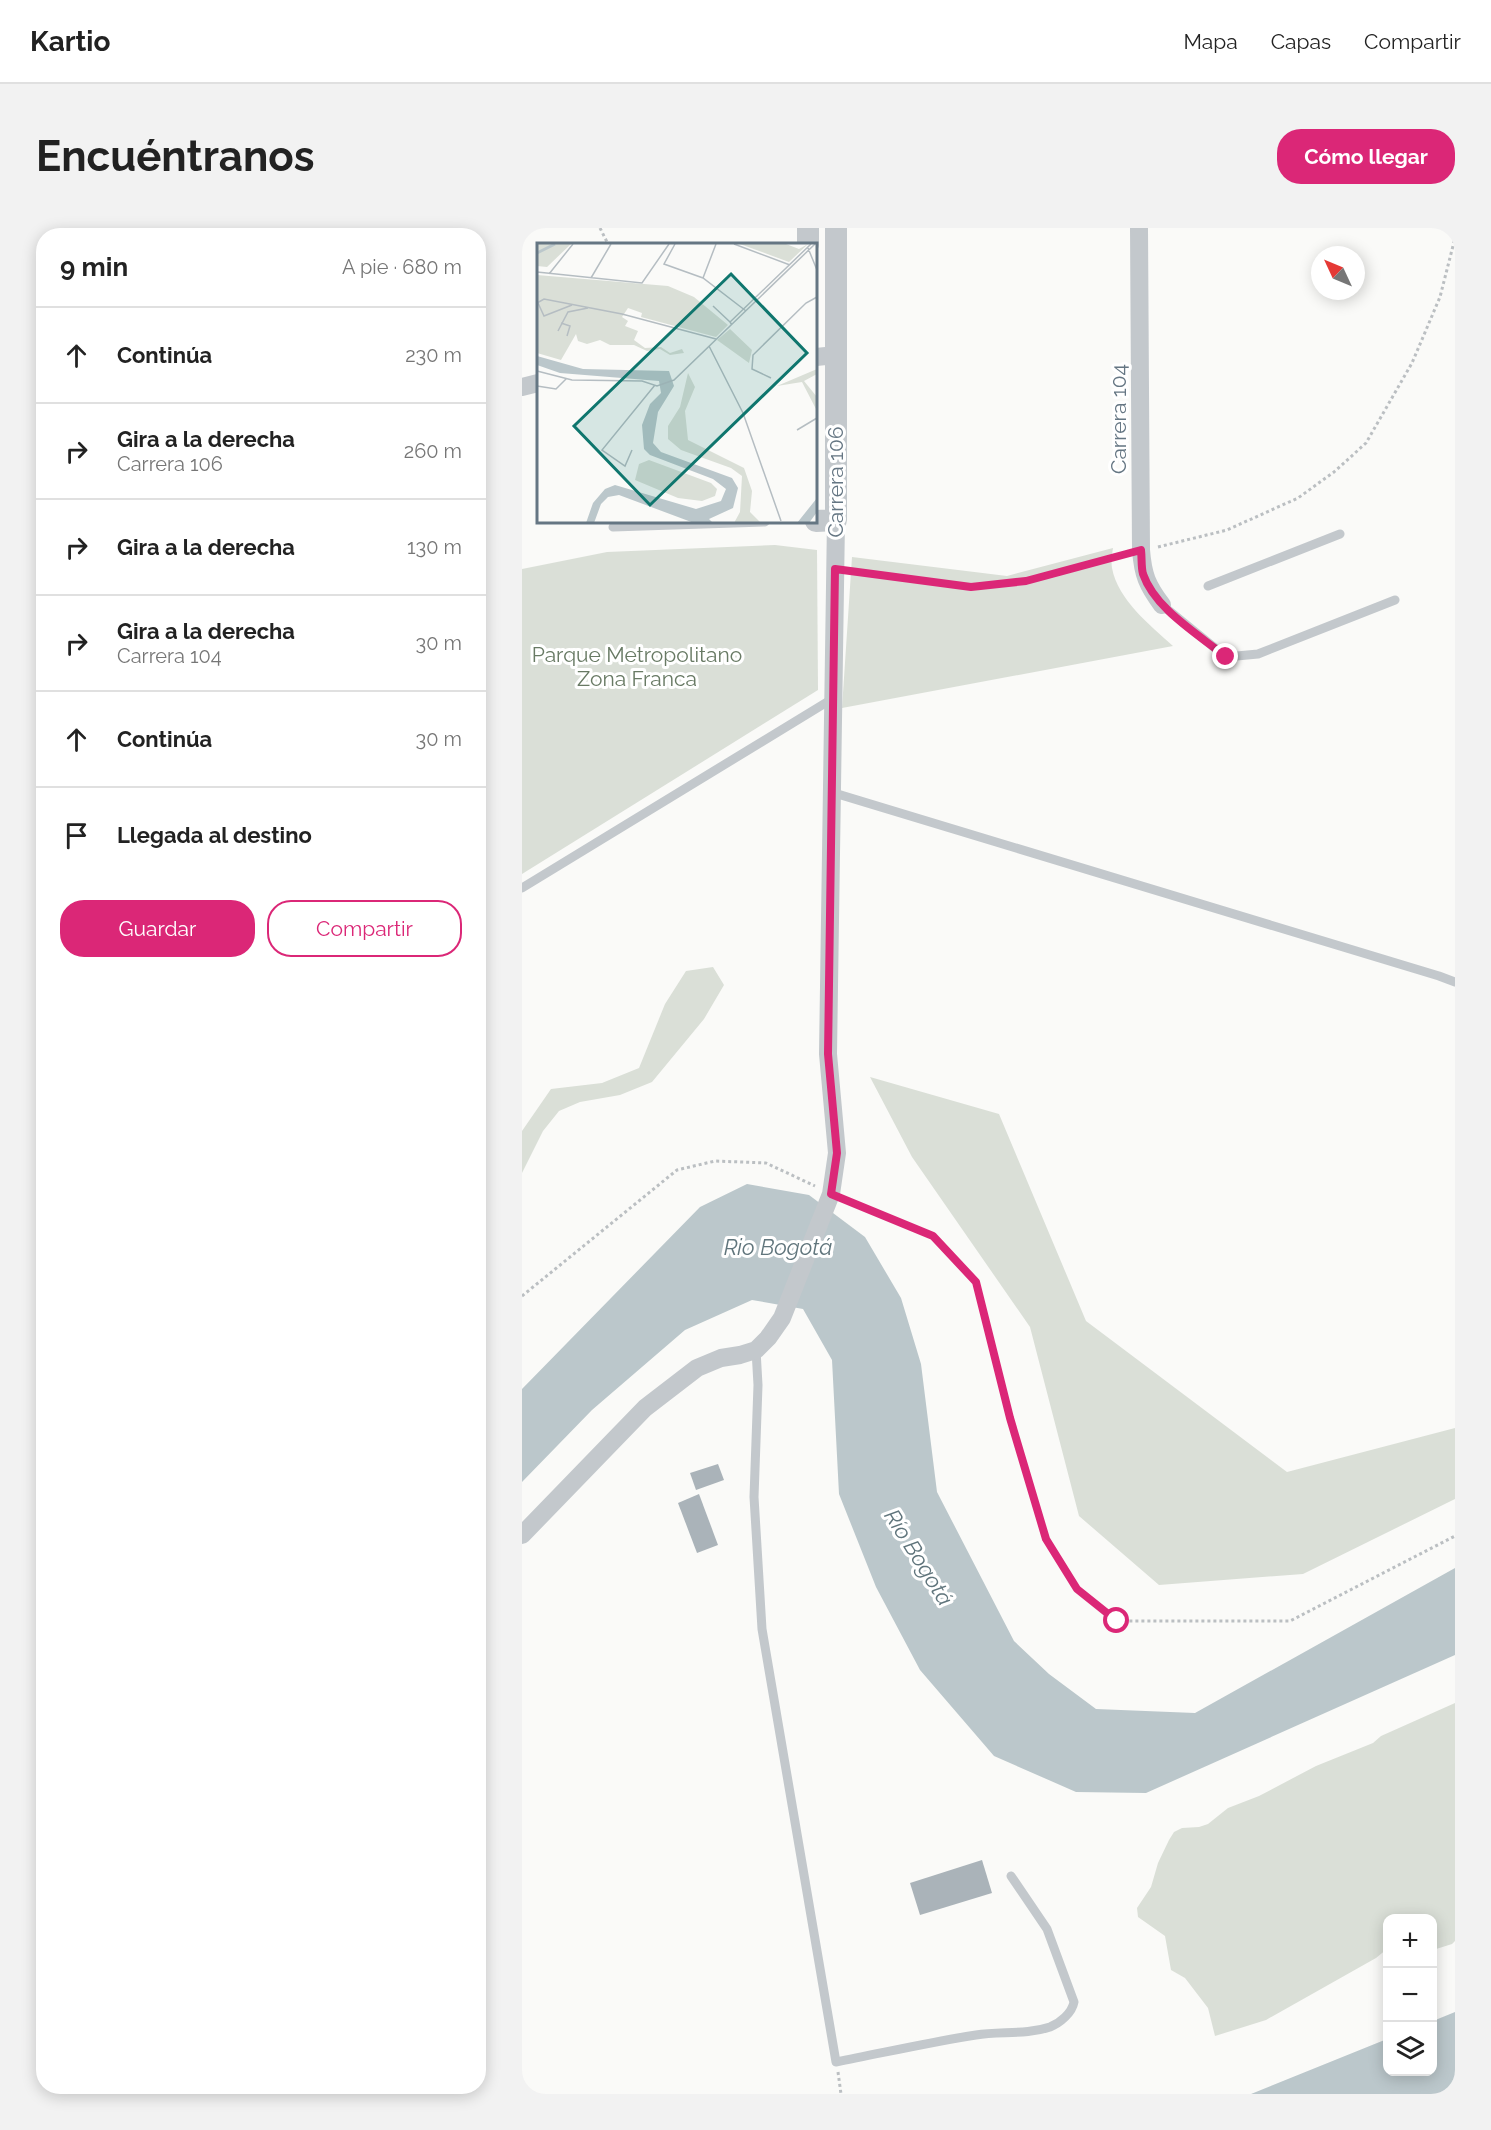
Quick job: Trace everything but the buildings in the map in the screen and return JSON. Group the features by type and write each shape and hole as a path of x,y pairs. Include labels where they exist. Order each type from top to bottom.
{"street":[{"name":"Carrera 106","path":"756,1350 782,1318 830,1198 837,1153 828,1054 835,569 826,520 826,356 836,228"},
{"name":"Carrera 104","path":"1139,228 1141,550 1143,572 1150,589 1162,605"},
{"path":"522,387 537,383"},
{"path":"522,1535 645,1408 697,1368 721,1358 756,1350"}],"lane":[{"path":"613,526 689,524"},
{"path":"1208,586 1340,534"},
{"path":"1162,605 1226,657 1258,654 1395,600"},
{"path":"522,888 832,699"},
{"path":"831,792 1455,982"},
{"path":"756,1350 758,1385 754,1497 762,1629 836,2062 979,2034 1029,2031 1051,2026 1066,2016 1073,2008 1074,2002 1047,1929 1011,1876"}],"path":[{"path":"600,228 608,243"},
{"path":"835,569 971,587 1026,581 1227,530 1298,498 1334,472 1366,443 1412,363 1440,297 1455,238"},
{"path":"522,1296 676,1170 715,1161 766,1163 830,1198 933,1236 976,1282 1010,1418 1046,1539 1077,1589 1117,1621 1290,1621 1455,1536"},
{"path":"836,2062 842,2094"}],"green space":[{"name":"Parque Metropolitano Zona Franca","path":"775,545 817,550 818,690 522,874 522,569 607,552"},
{"path":"1113,548 1112,568 1121,591 1136,611 1173,646 842,708 852,557 1007,576"},
{"path":"713,967 724,985 704,1019 652,1082 620,1095 580,1102 559,1111 543,1131 522,1173 522,1131 551,1089 602,1083 639,1068 665,1004 686,971"},
{"path":"870,1077 999,1114 1086,1321 1287,1472 1455,1428 1455,1499 1303,1574 1159,1585 1079,1516 1030,1327 912,1157"},
{"path":"1455,1703 1455,1941 1437,1949 1437,1914 1383,1914 1383,1952 1376,1958 1266,2020 1215,2036 1208,2008 1185,1978 1171,1970 1165,1936 1138,1917 1137,1908 1151,1887 1158,1863 1169,1840 1174,1832 1182,1828 1208,1824 1228,1808 1259,1796 1316,1766 1373,1743 1381,1736"}],"water":[{"name":"Rio Bogotá","path":"747,1184 809,1195 865,1237 901,1298 921,1364 937,1492 1014,1641 1049,1674 1096,1709 1195,1713 1455,1568 1455,1655 1146,1793 1076,1792 994,1756 920,1670 876,1587 839,1494 832,1360 803,1309 752,1300 685,1330 592,1410 522,1482 522,1389 700,1207"},
{"path":"1455,2012 1455,2094 1251,2094 1383,2041 1383,2076 1437,2076 1437,2019"}],"route":[{"path":"1117,1621 1077,1589 1046,1539 1010,1418 976,1282 933,1236 831,1194 837,1153 828,1054 835,569 971,587 1026,581 1141,550 1143,572 1150,589 1162,605 1226,657"}],"water label":[{"name":"Río Bogotá","path":"919,1557"}]}
